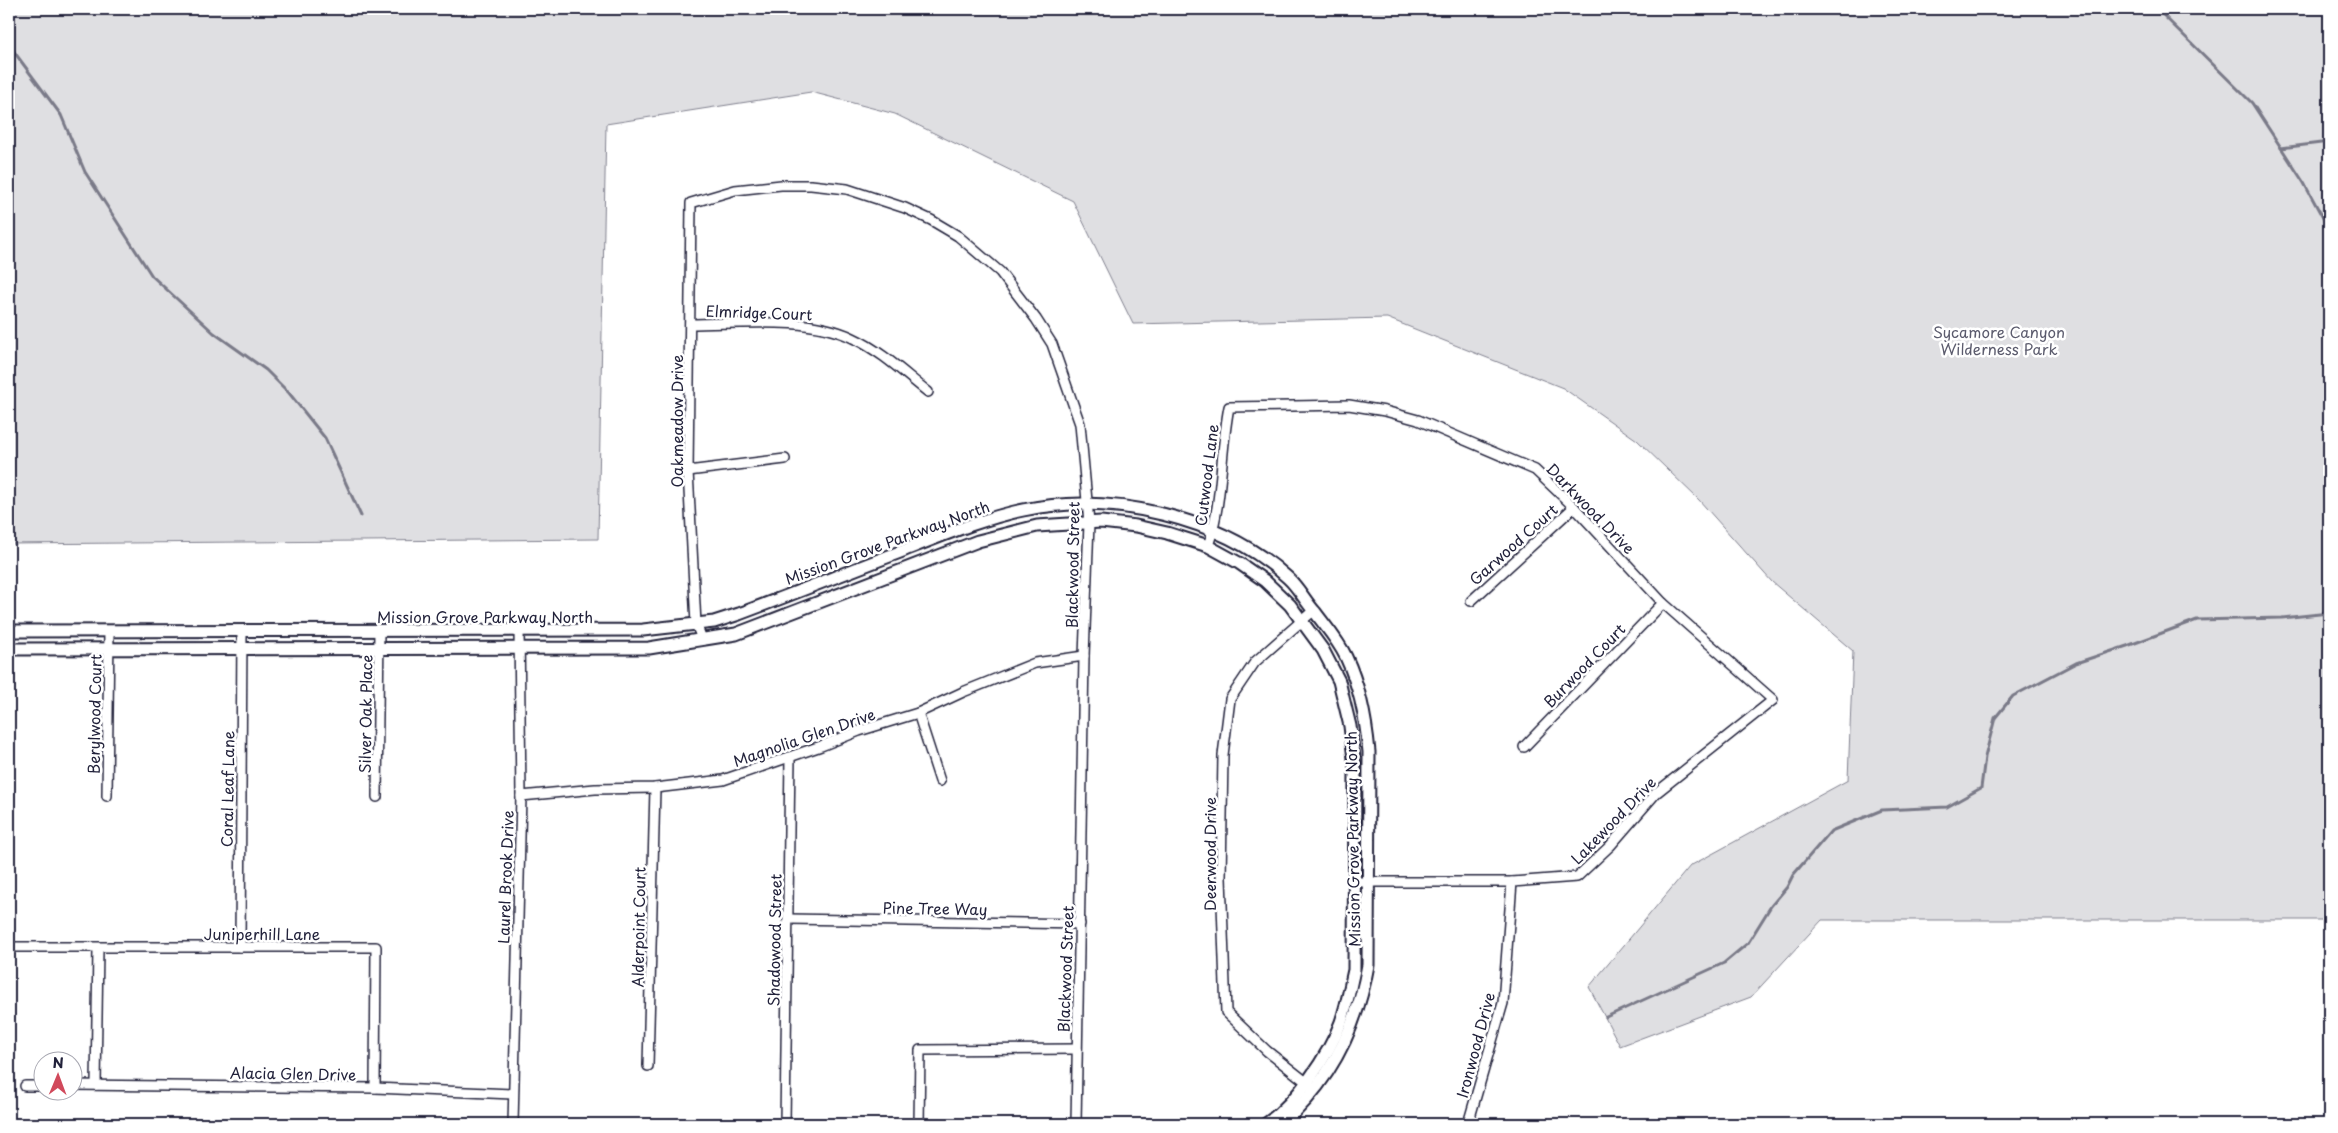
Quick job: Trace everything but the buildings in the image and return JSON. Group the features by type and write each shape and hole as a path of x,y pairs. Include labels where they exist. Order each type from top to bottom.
{"street":[{"name":"Blackwood Street","path":"691,203 736,190 781,185 811,185 847,190 905,208 932,220 958,236 1005,278 1052,344 1080,424 1089,523 1084,656 1076,1124"},
{"name":"Oakmeadow Drive","path":"691,203 688,471 696,624 702,639"},
{"name":"Elmridge Court","path":"690,324 793,324 824,328 852,337 876,351 928,392"},
{"name":"Darkwood Drive","path":"1229,407 1349,405 1385,411 1418,420 1536,470 1574,507 1663,603 1773,700"},
{"name":"Cutwood Lane","path":"1208,546 1213,532 1223,469 1223,436 1229,407"},
{"path":"688,471 785,459"},
{"name":"Mission Grove Parkway North","path":"9,631 643,630 714,622 974,523 1026,510 1088,506 1117,507 1172,516 1235,541 1274,566 1290,580 1335,638 1346,656 1355,678 1367,727 1369,752 1368,966 1359,1009 1339,1055 1311,1086 1282,1124"},
{"name":"Garwood Court","path":"1471,601 1574,507"},
{"name":"Mission Grove Parkway North","path":"9,649 649,648 674,646 702,639 736,634 978,541 1037,526 1101,522 1136,526 1208,546 1239,563 1265,582 1302,619 1332,665 1346,706 1355,766 1354,970 1349,996 1341,1023 1311,1086 1266,1124"},
{"name":"Burwood Court","path":"1524,747 1663,603"},
{"name":"Deerwood Drive","path":"1311,1086 1267,1051 1226,1012 1221,878 1223,755 1230,699 1255,662 1313,611"},
{"name":"Berylwood Court","path":"106,796 109,631"},
{"name":"Silver Oak Place","path":"377,797 379,631"},
{"name":"Laurel Brook Drive","path":"512,1124 521,796 519,631"},
{"name":"Coral Leaf Lane","path":"240,947 242,632"},
{"name":"Magnolia Glen Drive","path":"521,796 595,789 656,788 722,780 859,731 918,713 963,692 1035,663 1084,656"},
{"name":"Lakewood Drive","path":"1354,882 1512,882 1577,877 1610,846 1656,792 1773,700"},
{"path":"918,713 940,781"},
{"name":"Shadowood Street","path":"785,1124 790,757"},
{"name":"Alderpoint Court","path":"648,1066 656,788"},
{"name":"Ironwood Drive","path":"1469,1124 1503,1003 1512,882"},
{"name":"Pine Tree Way","path":"788,920 1080,924"},
{"name":"Juniperhill Lane","path":"9,948 376,947 375,1088"},
{"path":"96,1085 98,948"},
{"path":"919,1124 920,1050 1076,1050"},
{"name":"Alacia Glen Drive","path":"82,1085 375,1088 512,1094"},
{"path":"25,1086 32,1086"}],"green space":[{"name":"Sycamore Canyon Wilderness Park","path":"9,9 2329,9 2329,920 1822,920 1751,997 1620,1046 1589,987 1690,866 1848,780 1853,651 1772,582 1699,500 1637,440 1563,388 1387,318 1133,324 1073,201 895,114 811,92 606,124 598,539 9,544"}],"waterway":[{"path":"2157,9 2252,103 2304,183 2329,229"},
{"path":"9,45 61,115 85,172 152,276 214,333 266,370 289,393 325,438 361,516"},
{"path":"2281,148 2329,142"},
{"path":"1606,1017 1724,963 1748,943 1771,906 1787,887 1793,875 1831,831 1882,810 1947,807 1981,788 1985,757 1995,718 2013,696 2076,663 2197,620 2282,618 2329,613"}]}
